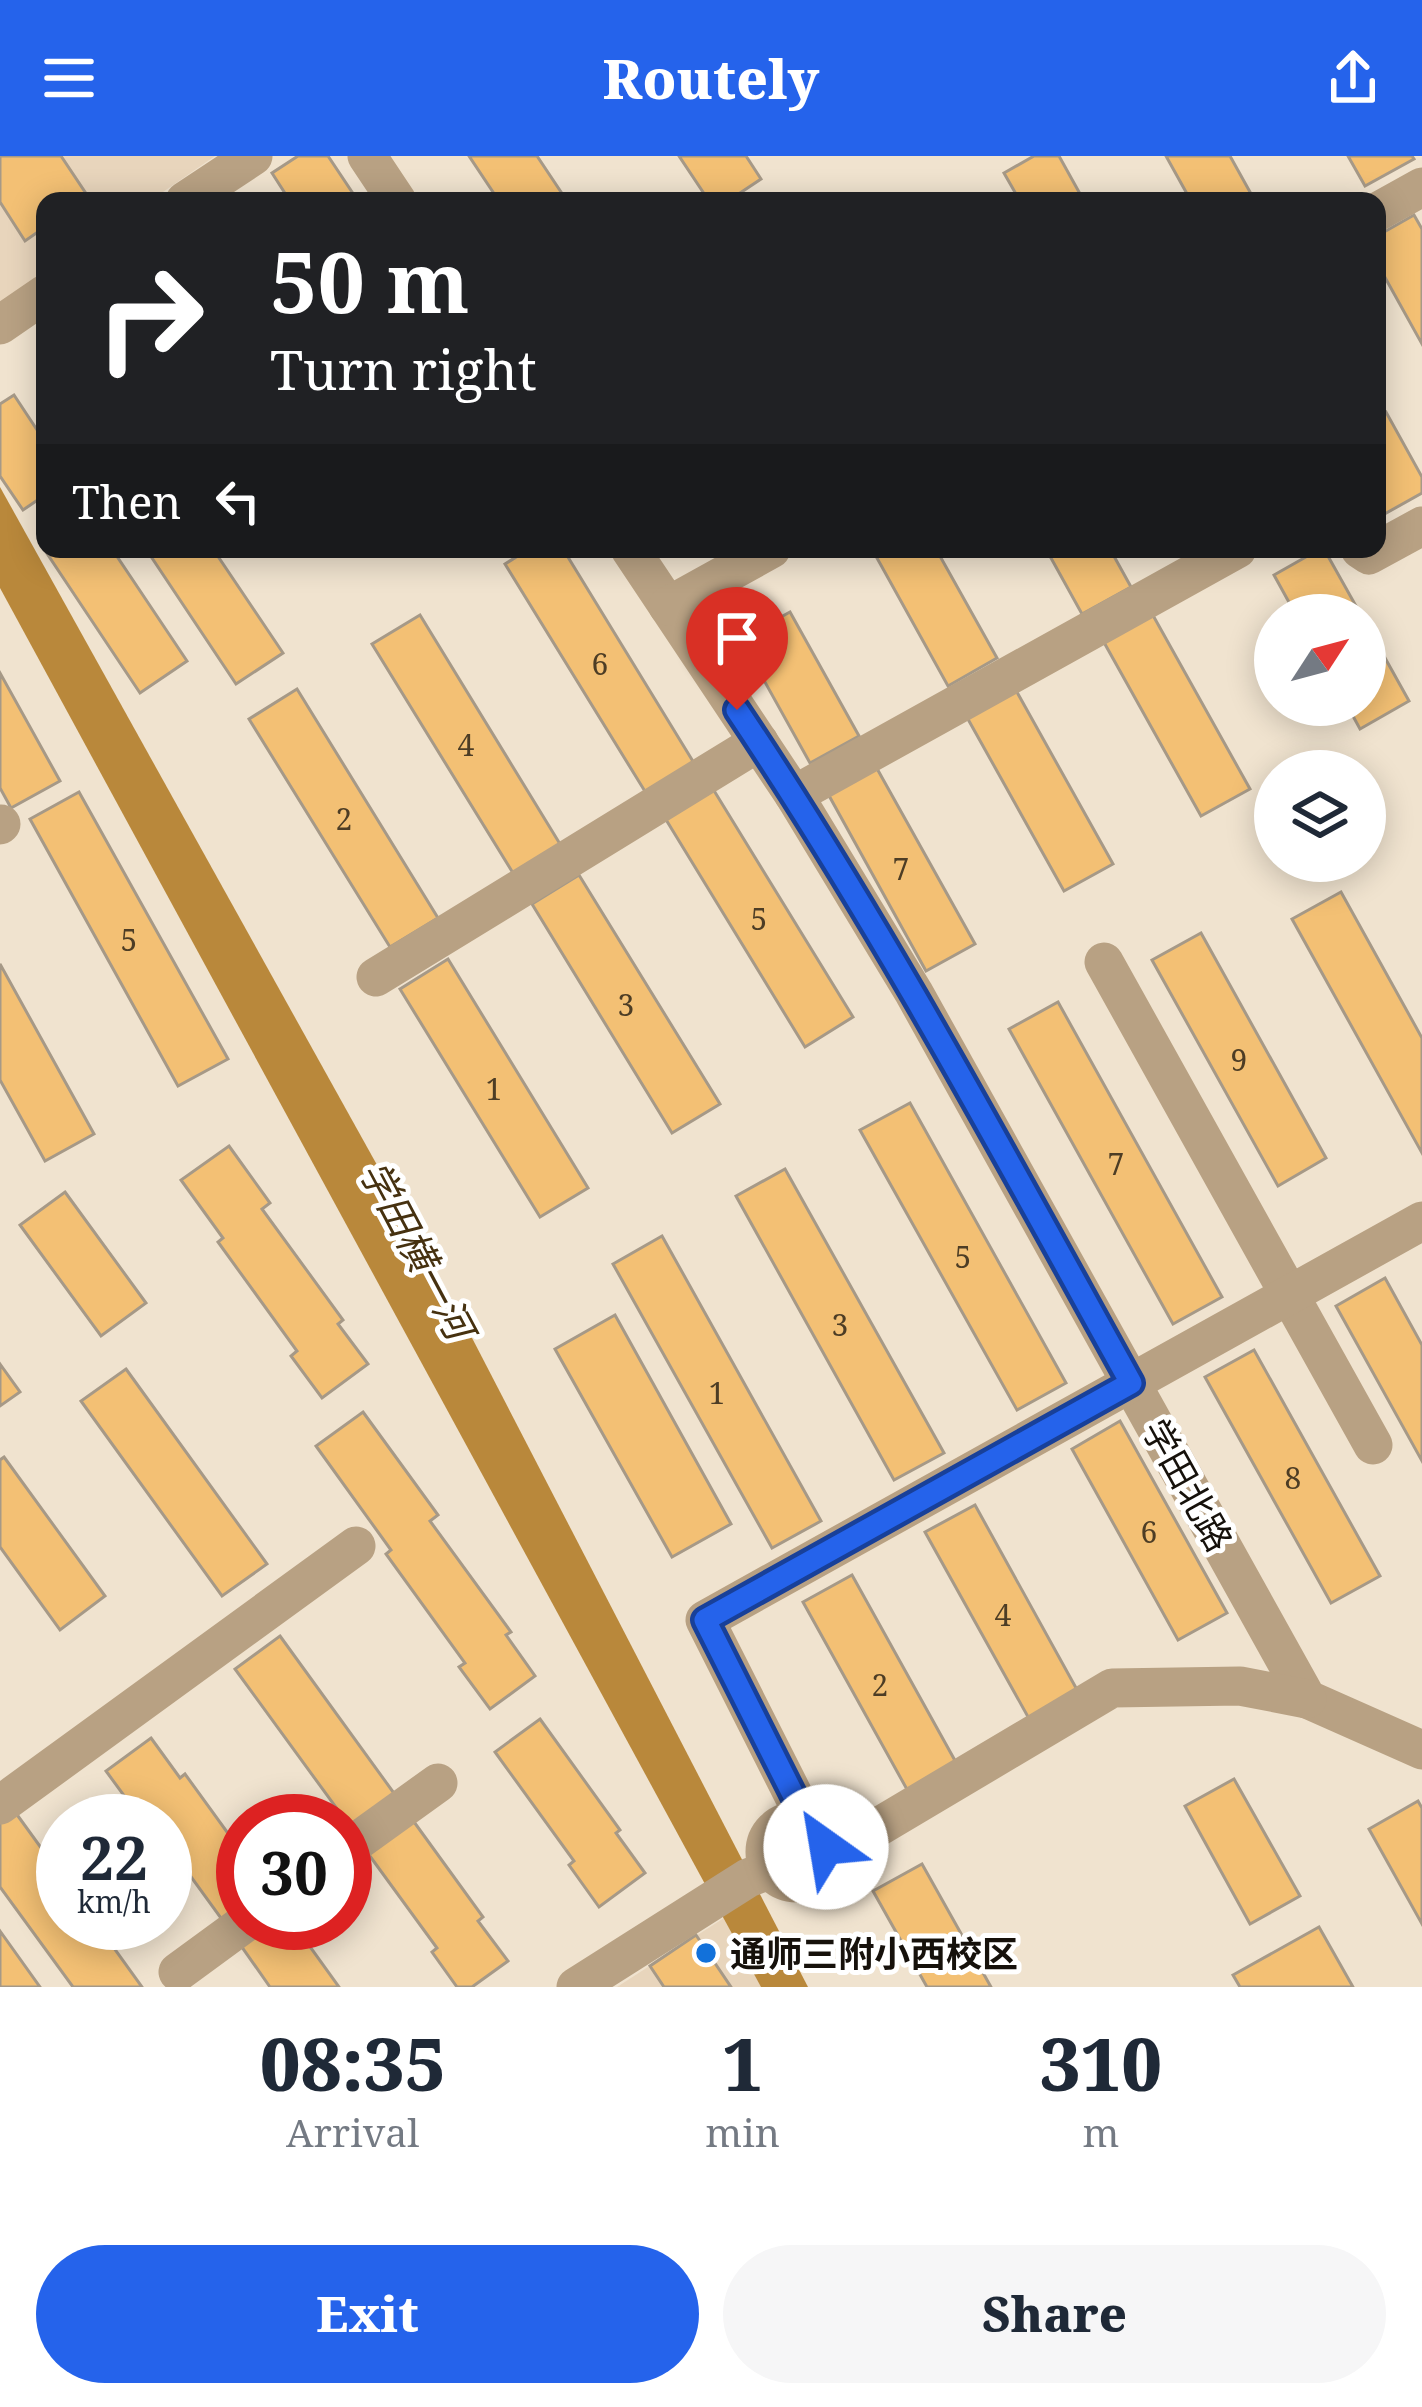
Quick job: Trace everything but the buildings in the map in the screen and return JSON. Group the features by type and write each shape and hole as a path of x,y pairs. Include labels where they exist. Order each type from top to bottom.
{"street":[{"path":"199,192 253,156"},
{"path":"370,157 391,192"},
{"path":"1386,207 1422,187"},
{"path":"0,325 36,300"},
{"path":"1386,547 1421,528"},
{"name":"学田北路","path":"636,558 794,795 914,993 1307,1699"},
{"path":"668,606 755,558"},
{"path":"794,795 1222,558"},
{"path":"376,977 759,742"},
{"path":"1104,962 1373,1445"},
{"path":"576,1987 759,1874 797,1883 816,1876 817,1841 705,1620 1422,1221"},
{"path":"0,1805 356,1546"},
{"path":"817,1841 1112,1688 1240,1685 1307,1699 1422,1750"},
{"path":"372,1831 438,1783"},
{"path":"178,1972 216,1944"}],"shaded area":[{"path":"0,156 215,156 163,192 36,192 36,279 0,304"},
{"name":"通师三附小西校区","path":"724,1918 761,1987 617,1987"}],"water":[{"name":"学田横一河","path":"0,487 456,1307 808,1987 761,1987 0,588"}],"place":[{"name":"通师三附小西校区","path":"706,1953"}],"route":[{"path":"737,710 914,993 1131,1383 705,1620 808,1824 826,1847"}]}
